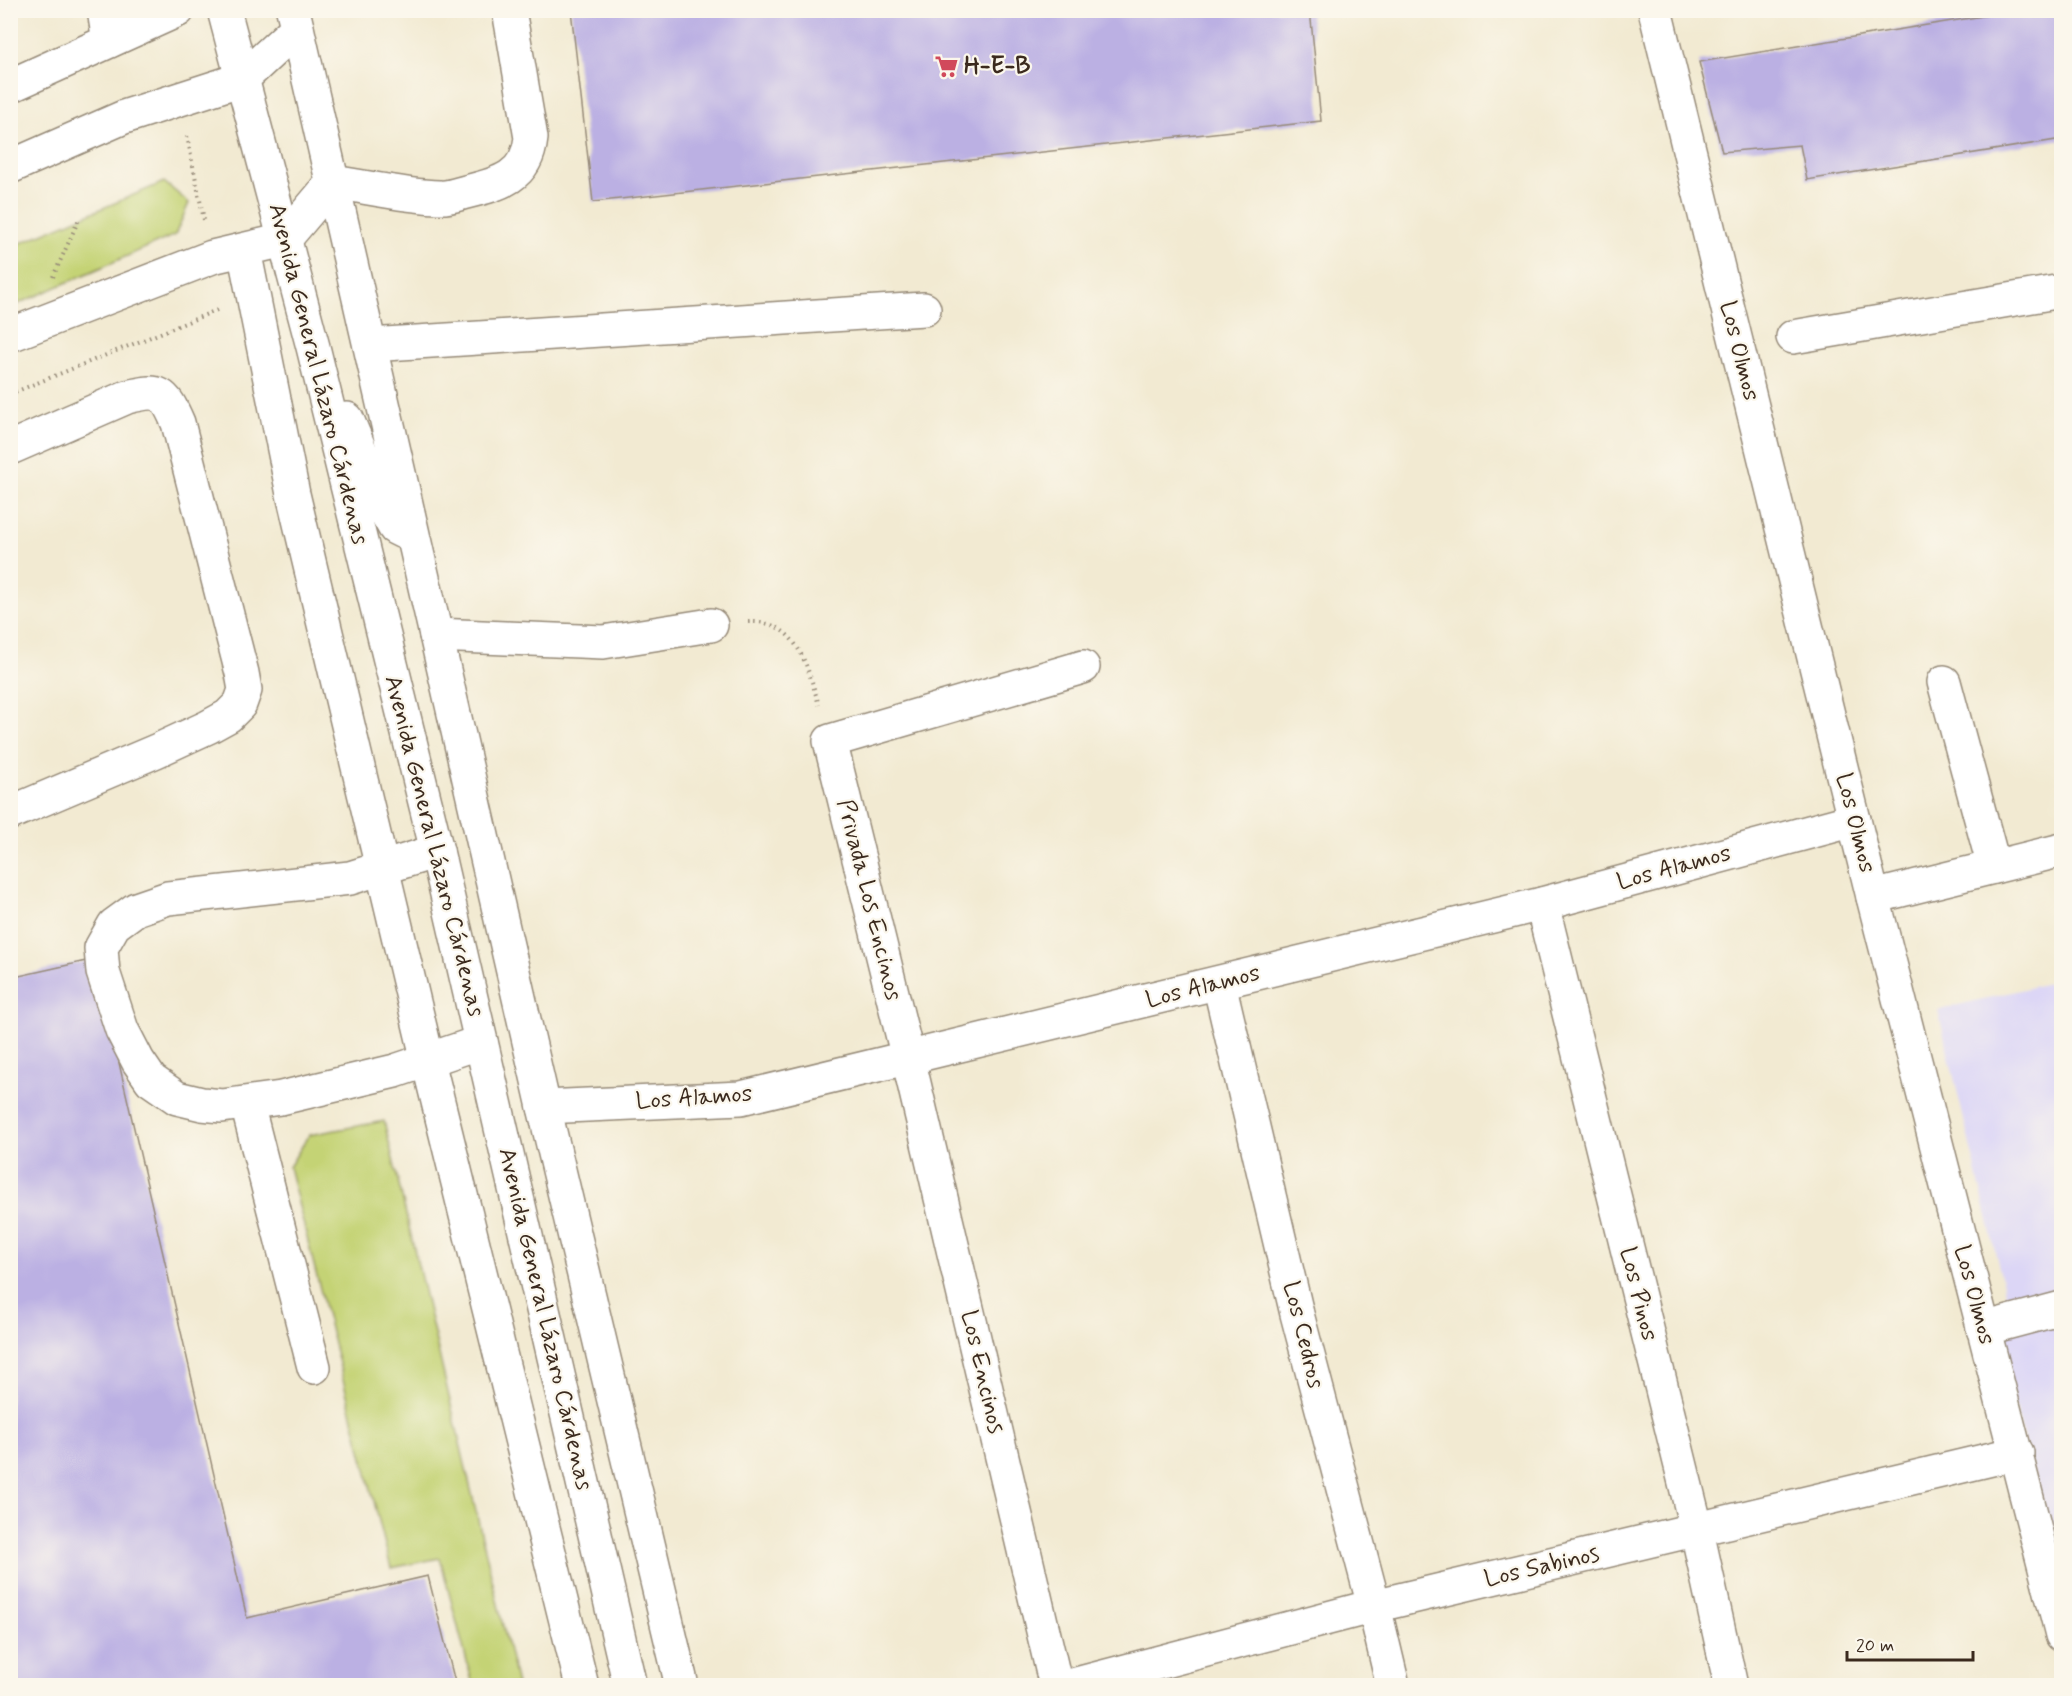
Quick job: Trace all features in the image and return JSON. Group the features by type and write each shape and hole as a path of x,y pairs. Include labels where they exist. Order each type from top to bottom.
{"street":[{"path":"10,86 107,26 178,10"},
{"name":"Avenida General Lázaro Cárdenas","path":"224,10 313,347 437,850 630,1686"},
{"path":"10,335 212,257 284,240 333,182 441,198 486,188 509,179 523,166 530,151 531,138 509,10"},
{"name":"Los Olmos","path":"1655,10 1873,897 1983,1329 2017,1453 2051,1549 2061,1635"},
{"path":"10,167 124,117 242,79 295,19"},
{"name":"Avenida General Lázaro Cárdenas","path":"295,19 544,1107 682,1686"},
{"path":"244,249 293,494 428,1061 582,1686"},
{"path":"1793,337 2061,291"},
{"path":"370,345 924,309"},
{"path":"313,347 336,394 387,514 395,528 412,536 405,505"},
{"path":"10,448 127,397 147,392 160,394 170,405 178,423 235,639 245,690 240,704 228,716 208,727 10,813"},
{"path":"436,635 603,642 711,625"},
{"path":"830,741 1083,667"},
{"path":"1944,682 1994,867"},
{"name":"Privada Los Encinos","path":"830,741 908,1058"},
{"name":"Los Alamos","path":"544,1107 741,1098 1542,904 1854,820"},
{"path":"437,850 350,878 168,898 136,909 114,925 101,948 103,972 122,1030 138,1061 152,1080 177,1098 194,1102 222,1106 247,1104 395,1071 481,1042"},
{"path":"1873,897 2061,850"},
{"name":"Los Pinos","path":"1542,904 1697,1531 1731,1686"},
{"name":"Los Cedros","path":"1219,983 1297,1314 1393,1686"},
{"name":"Los Encinos","path":"908,1058 1056,1686"},
{"path":"247,1104 314,1367"},
{"path":"1983,1329 2061,1308"},
{"name":"Los Sabinos","path":"1069,1686 1374,1606 1697,1531 2017,1453"}],"path":[{"path":"10,394 221,308 180,99"},
{"path":"51,281 80,217"},
{"path":"711,625 752,621 772,624 792,638 806,664 830,741"}],"shaded area":[{"path":"2061,980 2061,1301 2010,1314 1938,1010"},
{"path":"2061,1316 2061,1562 2059,1562 1994,1334"}],"green space":[{"path":"164,182 189,203 175,235 11,307 11,247"},
{"path":"384,1121 517,1685 473,1685 440,1558 391,1568 289,1167 309,1135"}],"building":[{"name":"H-E-B","path":"571,10 1310,10 1321,121 593,202"},
{"path":"2020,10 2062,10 2062,139 1807,180 1800,145 1722,152 1699,62"},
{"path":"95,959 247,1618 428,1576 456,1686 10,1686 10,978"}],"place":[{"name":"H-E-B","path":"946,66"}]}
